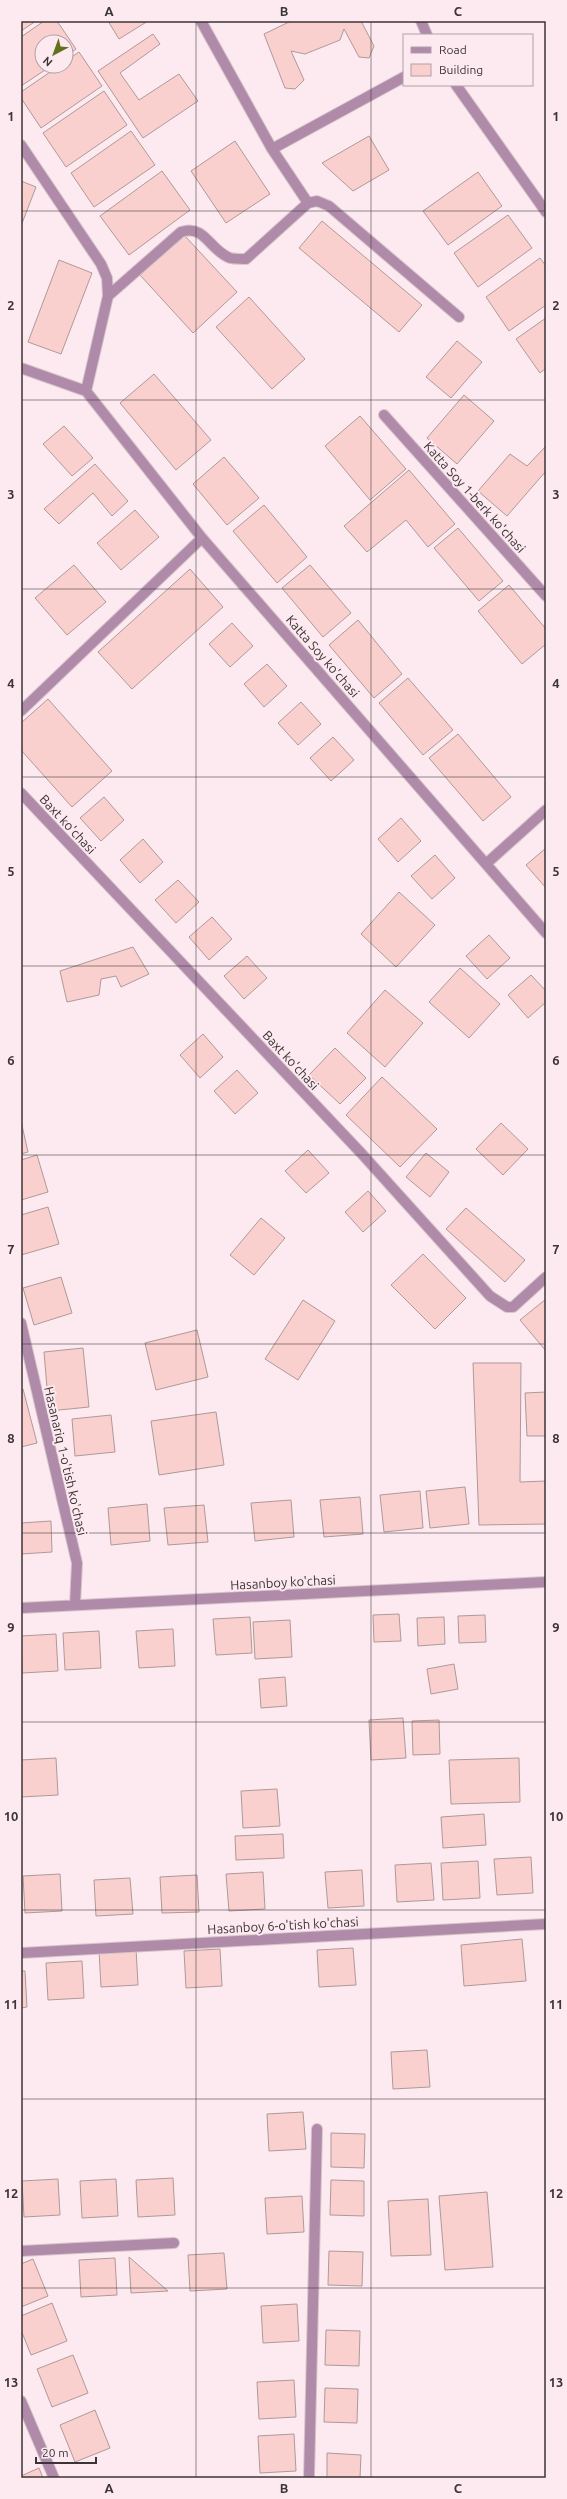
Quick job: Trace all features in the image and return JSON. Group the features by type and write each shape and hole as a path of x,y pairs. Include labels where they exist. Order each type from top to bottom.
{"street":[{"path":"201,21 272,148 308,203"},
{"path":"421,21 427,34"},
{"path":"272,148 403,78"},
{"path":"457,86 546,212"},
{"path":"21,145 101,264 107,278 108,296 86,392 21,368"},
{"path":"108,296 180,232 190,229 200,232 216,250 231,258 246,259 308,203 317,201 329,206 459,317"},
{"name":"Katta Soy ko'chasi","path":"86,392 202,538 487,863 546,933"},
{"name":"Katta Soy 1-berk ko'chasi","path":"384,415 546,596"},
{"path":"21,711 202,538"},
{"name":"Baxt ko'chasi","path":"21,793 362,1154 490,1296 507,1307 513,1307 546,1277"},
{"path":"487,863 546,810"},
{"name":"Hasanariq 1-o'tish ko'chasi","path":"21,1323 77,1563 75,1605"},
{"name":"Hasanboy ko'chasi","path":"21,1608 546,1582"},
{"name":"Hasanboy 6-o'tish ko'chasi","path":"21,1953 546,1924"},
{"path":"309,2478 317,2130"},
{"path":"21,2251 174,2244"},
{"path":"21,2401 54,2478"}],"building":[{"path":"21,21 36,21 21,31"},
{"path":"44,21 57,21 66,34 34,34 34,74 39,74 21,86 21,37"},
{"path":"108,21 148,21 119,39"},
{"path":"291,21 361,21 374,46 369,58 359,57 344,29 340,40 305,54 291,51 304,80 295,89 285,88 264,34"},
{"path":"153,34 160,44 120,73 139,100 179,74 198,101 143,138 98,71"},
{"path":"79,52 102,86 41,128 21,98 21,92 47,74 74,74 74,55"},
{"path":"104,91 127,125 66,167 43,133"},
{"path":"131,131 155,165 94,207 71,173"},
{"path":"369,136 389,170 353,191 322,163"},
{"path":"235,141 270,194 226,223 191,171"},
{"path":"162,171 190,210 129,255 100,216"},
{"path":"478,172 502,206 448,245 423,211"},
{"path":"21,181 36,187 21,226"},
{"path":"508,215 532,248 478,287 454,253"},
{"path":"322,221 422,305 399,332 299,248"},
{"path":"184,235 237,292 193,333 140,275"},
{"path":"540,258 546,266 546,305 509,331 486,297"},
{"path":"59,260 92,273 61,354 28,342"},
{"path":"249,297 305,359 272,389 216,327"},
{"path":"546,318 546,368 540,373 516,339"},
{"path":"457,341 482,362 451,398 426,377"},
{"path":"154,374 211,440 176,470 120,403"},
{"path":"464,395 494,421 457,464 427,438"},
{"path":"360,416 406,469 370,500 325,446"},
{"path":"64,426 93,458 72,476 43,444"},
{"path":"546,446 546,471 507,516 478,491 510,454 527,466"},
{"path":"224,457 259,498 227,525 193,484"},
{"path":"95,464 128,501 112,516 93,493 59,524 44,509"},
{"path":"409,470 455,524 428,547 406,520 367,552 344,526"},
{"path":"264,505 307,557 277,583 233,531"},
{"path":"135,510 159,537 121,570 97,543"},
{"path":"458,528 503,581 479,601 434,548"},
{"path":"74,565 106,602 67,635 35,598"},
{"path":"310,565 351,613 323,637 282,588"},
{"path":"190,569 223,607 132,689 98,652"},
{"path":"509,585 546,629 546,644 522,664 478,611"},
{"path":"358,620 402,674 374,698 329,645"},
{"path":"232,623 253,646 230,667 209,644"},
{"path":"267,664 287,686 264,707 244,684"},
{"path":"408,678 453,730 423,755 379,703"},
{"path":"48,699 112,771 72,807 21,750 21,723"},
{"path":"301,702 321,724 298,745 278,723"},
{"path":"458,734 511,797 483,821 429,758"},
{"path":"333,737 354,760 331,781 310,758"},
{"path":"104,797 124,820 101,841 80,818"},
{"path":"401,818 421,841 398,862 378,839"},
{"path":"143,839 163,862 140,883 120,860"},
{"path":"546,848 546,888 526,865"},
{"path":"435,855 455,878 432,899 411,876"},
{"path":"178,880 199,902 176,923 155,900"},
{"path":"399,892 435,925 396,967 361,934"},
{"path":"212,917 232,939 209,960 189,937"},
{"path":"489,935 510,958 487,979 466,956"},
{"path":"133,947 149,974 121,987 116,976 101,979 99,995 67,1002 60,971"},
{"path":"247,956 267,978 244,999 224,976"},
{"path":"460,968 500,1004 469,1038 429,1002"},
{"path":"531,975 546,991 546,1002 528,1018 508,995"},
{"path":"385,990 423,1023 385,1067 347,1033"},
{"path":"203,1034 223,1057 200,1078 180,1055"},
{"path":"335,1048 366,1078 340,1104 309,1075"},
{"path":"237,1070 258,1093 235,1114 214,1091"},
{"path":"382,1077 437,1129 400,1167 346,1115"},
{"path":"21,1121 28,1152 21,1154"},
{"path":"501,1123 528,1149 503,1175 476,1149"},
{"path":"308,1150 329,1173 306,1193 285,1171"},
{"path":"426,1153 449,1172 430,1197 406,1177"},
{"path":"37,1155 48,1192 21,1200 21,1160"},
{"path":"368,1191 386,1211 363,1232 345,1212"},
{"path":"48,1207 59,1244 21,1255 21,1215"},
{"path":"466,1208 525,1260 505,1282 446,1229"},
{"path":"261,1218 285,1238 254,1275 230,1255"},
{"path":"423,1254 466,1298 435,1329 391,1285"},
{"path":"61,1277 72,1313 34,1325 23,1288"},
{"path":"546,1299 546,1351 520,1320"},
{"path":"303,1300 335,1321 298,1380 265,1359"},
{"path":"197,1330 208,1377 156,1390 145,1343"},
{"path":"83,1348 89,1407 49,1411 44,1352"},
{"path":"473,1363 521,1363 520,1482 546,1481 546,1524 479,1525"},
{"path":"23,1389 37,1443 21,1447 21,1390"},
{"path":"546,1392 546,1436 527,1436 525,1393"},
{"path":"216,1412 224,1465 159,1475 151,1421"},
{"path":"111,1415 115,1452 75,1456 72,1419"},
{"path":"465,1487 469,1524 430,1528 426,1491"},
{"path":"420,1491 423,1528 384,1532 380,1495"},
{"path":"360,1497 363,1534 324,1537 320,1500"},
{"path":"291,1500 294,1537 255,1541 251,1503"},
{"path":"147,1504 150,1541 111,1545 108,1508"},
{"path":"204,1505 208,1542 168,1545 164,1508"},
{"path":"51,1521 52,1552 21,1554 21,1523"},
{"path":"399,1614 401,1641 374,1642 373,1615"},
{"path":"485,1615 486,1642 459,1643 458,1616"},
{"path":"250,1617 252,1653 216,1655 213,1619"},
{"path":"444,1617 445,1644 418,1646 417,1618"},
{"path":"290,1620 292,1657 255,1659 253,1622"},
{"path":"173,1629 175,1666 139,1668 136,1631"},
{"path":"99,1631 101,1668 65,1670 63,1633"},
{"path":"56,1634 58,1671 22,1673 21,1636"},
{"path":"454,1664 458,1689 431,1694 427,1669"},
{"path":"285,1677 287,1706 261,1708 259,1679"},
{"path":"403,1718 406,1758 371,1760 369,1720"},
{"path":"439,1720 440,1754 413,1755 412,1721"},
{"path":"56,1758 58,1795 21,1797 21,1760"},
{"path":"519,1758 520,1802 451,1804 449,1760"},
{"path":"277,1789 280,1826 243,1828 241,1791"},
{"path":"484,1814 486,1845 443,1848 441,1817"},
{"path":"283,1834 284,1858 236,1860 235,1836"},
{"path":"531,1857 533,1893 497,1895 494,1859"},
{"path":"478,1861 480,1898 443,1900 441,1863"},
{"path":"431,1863 434,1900 397,1902 395,1865"},
{"path":"362,1870 364,1906 328,1908 325,1872"},
{"path":"263,1872 265,1909 229,1911 226,1874"},
{"path":"60,1874 62,1911 25,1913 23,1876"},
{"path":"197,1875 199,1912 162,1913 160,1877"},
{"path":"130,1878 133,1914 96,1916 94,1880"},
{"path":"522,1939 526,1981 464,1986 461,1945"},
{"path":"136,1948 138,1985 101,1987 99,1951"},
{"path":"353,1948 356,1985 319,1987 317,1950"},
{"path":"220,1949 222,1986 186,1988 184,1951"},
{"path":"82,1961 84,1998 48,2000 46,1963"},
{"path":"21,1971 25,1971 27,2007 21,2008"},
{"path":"427,2050 430,2087 393,2089 391,2052"},
{"path":"303,2112 306,2149 269,2151 267,2114"},
{"path":"331,2133 365,2134 364,2168 331,2167"},
{"path":"173,2178 175,2215 138,2217 136,2180"},
{"path":"58,2179 60,2215 24,2217 22,2181"},
{"path":"116,2179 118,2216 82,2218 80,2181"},
{"path":"331,2180 364,2181 364,2216 330,2215"},
{"path":"487,2192 493,2267 445,2270 439,2196"},
{"path":"302,2196 304,2232 267,2234 265,2198"},
{"path":"428,2199 431,2255 391,2256 388,2201"},
{"path":"329,2251 363,2252 362,2286 328,2285"},
{"path":"224,2253 227,2289 190,2291 188,2255"},
{"path":"129,2257 168,2291 131,2293"},
{"path":"115,2258 117,2295 81,2297 79,2260"},
{"path":"33,2259 48,2296 21,2307 21,2264"},
{"path":"52,2303 67,2341 31,2355 21,2330 21,2316"},
{"path":"297,2304 299,2341 263,2343 261,2306"},
{"path":"326,2330 360,2331 359,2366 325,2365"},
{"path":"73,2355 88,2393 52,2407 37,2369"},
{"path":"294,2380 296,2417 259,2419 257,2382"},
{"path":"325,2388 358,2389 357,2423 324,2422"},
{"path":"95,2410 110,2448 75,2462 60,2425"},
{"path":"294,2434 296,2471 260,2473 258,2436"},
{"path":"327,2453 361,2455 360,2478 327,2478"},
{"path":"39,2468 43,2478 21,2478 21,2476"}]}
